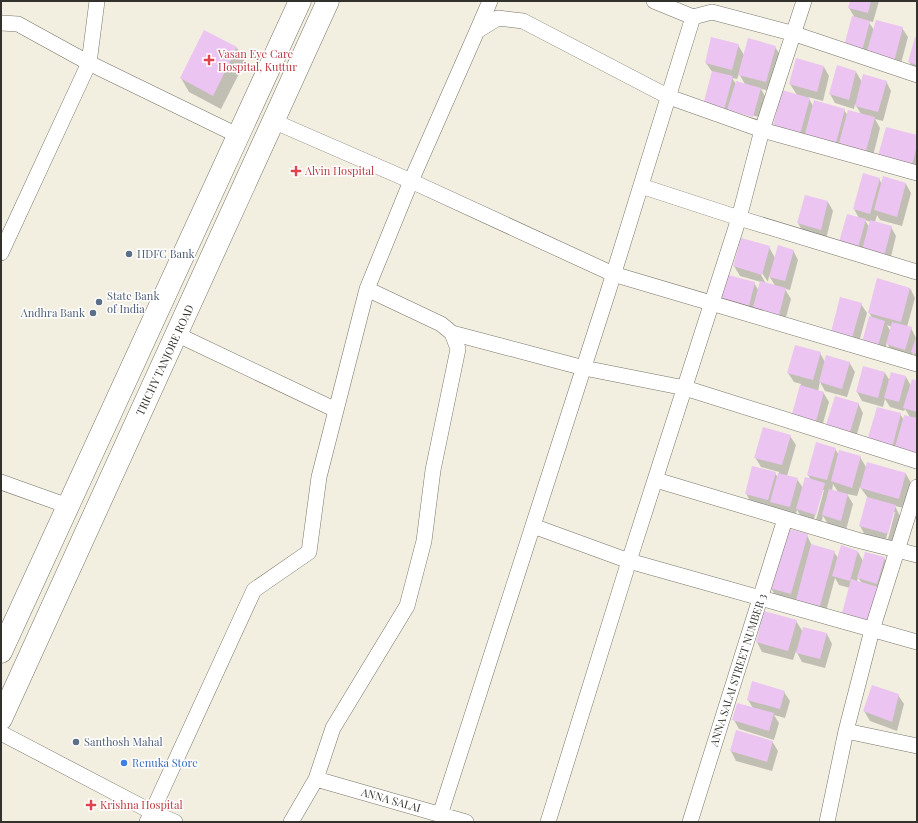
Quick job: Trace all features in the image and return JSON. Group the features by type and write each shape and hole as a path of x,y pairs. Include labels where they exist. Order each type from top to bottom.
{"highway":[{"path":"1,652 237,135 300,1"},
{"name":"TRICHY TANJORE ROAD","path":"1,719 328,1"}],"street":[{"path":"1,253 89,63 97,1"},
{"path":"150,817 254,590 309,552 319,477 367,288 411,181 490,1"},
{"path":"654,1 693,17 712,12 795,34 917,75"},
{"path":"548,822 629,561 739,218 762,130 795,34 804,1"},
{"path":"440,815 584,368 693,17"},
{"path":"477,32 498,18 523,21 669,97 762,130 917,173"},
{"path":"1,22 18,24 89,63 237,135"},
{"path":"273,121 411,181 613,274 917,364"},
{"path":"641,186 739,218 917,272"},
{"path":"367,288 440,324 452,333 584,368 685,388 917,461"},
{"path":"291,822 316,779 333,728 408,606 424,541 433,470 458,349 452,333"},
{"path":"176,334 336,410"},
{"path":"656,480 786,519 917,555"},
{"path":"1,482 68,506"},
{"path":"827,822 846,731 872,630 917,487"},
{"name":"ANNA SALAI STREET NUMBER 3","path":"690,822 786,519"},
{"path":"533,526 629,561 917,642"},
{"path":"846,731 917,746"},
{"path":"1,733 150,817 175,822"},
{"name":"ANNA SALAI","path":"316,779 466,822"}],"building":[{"path":"850,1 871,1 868,13 848,8"},
{"path":"852,16 870,21 862,51 844,46"},
{"path":"876,20 903,27 894,62 866,54"},
{"path":"204,30 237,47 213,96 180,78"},
{"path":"711,37 739,44 732,70 705,63"},
{"path":"915,37 917,37 917,65 908,62"},
{"path":"748,38 776,46 766,82 738,75"},
{"path":"796,58 824,66 817,92 789,84"},
{"path":"837,65 856,71 849,100 829,94"},
{"path":"712,71 733,76 724,110 703,105"},
{"path":"863,74 887,81 878,112 855,106"},
{"path":"736,81 761,88 753,117 727,110"},
{"path":"782,90 810,98 800,134 773,126"},
{"path":"814,100 845,109 836,143 805,134"},
{"path":"848,110 875,117 866,151 839,143"},
{"path":"886,127 917,135 917,145 912,165 878,156"},
{"path":"863,173 880,178 870,214 853,209"},
{"path":"883,176 906,183 897,217 874,210"},
{"path":"805,195 828,201 821,230 797,223"},
{"path":"847,214 866,219 858,248 839,242"},
{"path":"870,220 892,226 884,256 862,250"},
{"path":"741,238 770,246 762,275 733,266"},
{"path":"778,245 794,250 785,281 769,277"},
{"path":"728,275 755,282 749,306 721,298"},
{"path":"877,278 910,288 901,322 868,313"},
{"path":"760,281 786,288 778,319 752,311"},
{"path":"840,297 862,303 852,338 831,332"},
{"path":"869,316 885,321 878,346 862,342"},
{"path":"892,322 912,327 905,350 886,344"},
{"path":"917,334 917,354 911,352"},
{"path":"795,345 821,352 813,380 787,373"},
{"path":"826,355 850,362 842,389 819,382"},
{"path":"863,366 885,372 878,398 856,392"},
{"path":"891,372 906,376 899,402 884,398"},
{"path":"912,379 917,381 917,412 903,408"},
{"path":"800,385 824,392 816,421 792,414"},
{"path":"835,396 859,403 850,432 826,425"},
{"path":"877,407 901,413 892,448 867,441"},
{"path":"904,415 917,418 917,454 895,447"},
{"path":"763,427 791,435 782,465 754,458"},
{"path":"816,442 836,448 827,480 807,475"},
{"path":"839,450 861,456 852,488 831,481"},
{"path":"867,462 906,473 899,499 860,488"},
{"path":"752,466 776,472 768,500 745,494"},
{"path":"778,473 798,478 790,507 770,502"},
{"path":"805,477 825,483 816,515 796,509"},
{"path":"829,489 848,494 841,521 822,515"},
{"path":"867,497 896,505 888,534 859,526"},
{"path":"786,528 808,534 791,594 769,588"},
{"path":"811,544 835,551 820,606 796,600"},
{"path":"841,545 858,551 850,581 832,576"},
{"path":"865,552 885,557 877,584 857,578"},
{"path":"851,579 878,587 869,621 842,613"},
{"path":"764,611 797,620 788,651 756,642"},
{"path":"803,627 827,633 820,659 796,653"},
{"path":"752,681 785,691 780,709 747,700"},
{"path":"872,685 899,694 892,722 863,711"},
{"path":"737,703 774,713 769,731 732,720"},
{"path":"736,730 773,741 767,762 730,751"}],"place":[{"name":"Vasan Eye Care Hospital, Kuttur","path":"209,60"},
{"name":"Alvin Hospital","path":"296,171"},
{"name":"HDFC Bank","path":"129,254"},
{"name":"State Bank of India","path":"99,302"},
{"name":"Andhra Bank","path":"93,313"},
{"name":"Santhosh Mahal","path":"76,742"},
{"name":"Renuka Store","path":"124,763"},
{"name":"Krishna Hospital","path":"91,805"}]}
